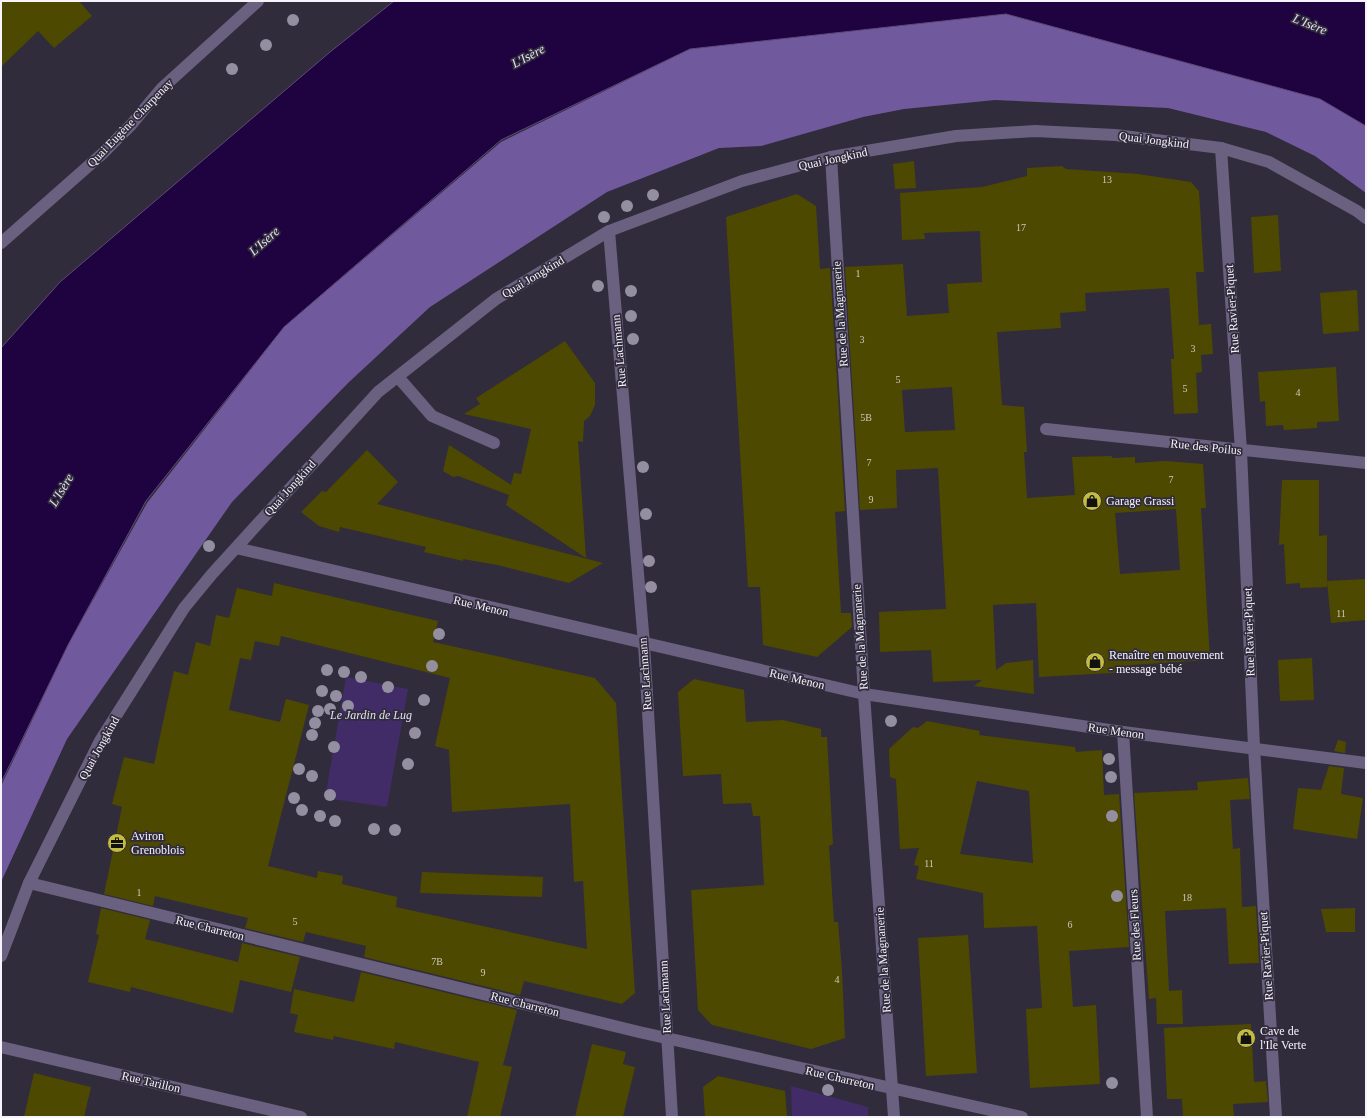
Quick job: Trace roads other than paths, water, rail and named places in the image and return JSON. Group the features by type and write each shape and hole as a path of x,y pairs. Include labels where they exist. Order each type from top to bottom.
{"street":[{"name":"Quai Eugène Charpenay","path":"1,243 102,154 131,125 161,89 258,1"},
{"name":"Quai Jongkind","path":"1,956 29,883 100,741 184,608 212,574 378,392 496,299 609,231 742,181 831,157 956,136 1035,131 1114,135 1221,148 1270,162 1357,211 1366,218"},
{"name":"Rue Ravier-Piquet","path":"1221,148 1241,451 1254,747 1276,1117"},
{"name":"Rue de la Magnanerie","path":"831,157 864,694 894,1117"},
{"name":"Rue Lachmann","path":"609,231 644,644 672,1117"},
{"path":"398,377 432,416 494,443"},
{"name":"Rue des Poilus","path":"1046,429 1241,451 1366,463"},
{"name":"Rue Menon","path":"236,548 864,694 1123,732 1254,747 1366,763"},
{"name":"Rue des Fleurs","path":"1123,732 1147,1117"},
{"name":"Rue Charreton","path":"29,883 668,1039 893,1090 1022,1117"},
{"name":"Rue Tarillon","path":"1,1047 301,1117"}],"water":[{"name":"L'Isère","path":"394,1 1366,1 1366,126 1320,99 1006,14 690,49 501,140 284,327 146,501 68,645 1,783 1,348 60,282 330,52"}],"place":[{"name":"Garage Grassi","path":"1092,501"},
{"name":"Renaître en mouvement - message bébé","path":"1095,662"},
{"name":"Aviron Grenoblois","path":"117,843"},
{"name":"Cave de l'Ile Verte","path":"1246,1038"}],"park label":[{"name":"Le Jardin de Lug","path":"371,715"}]}
